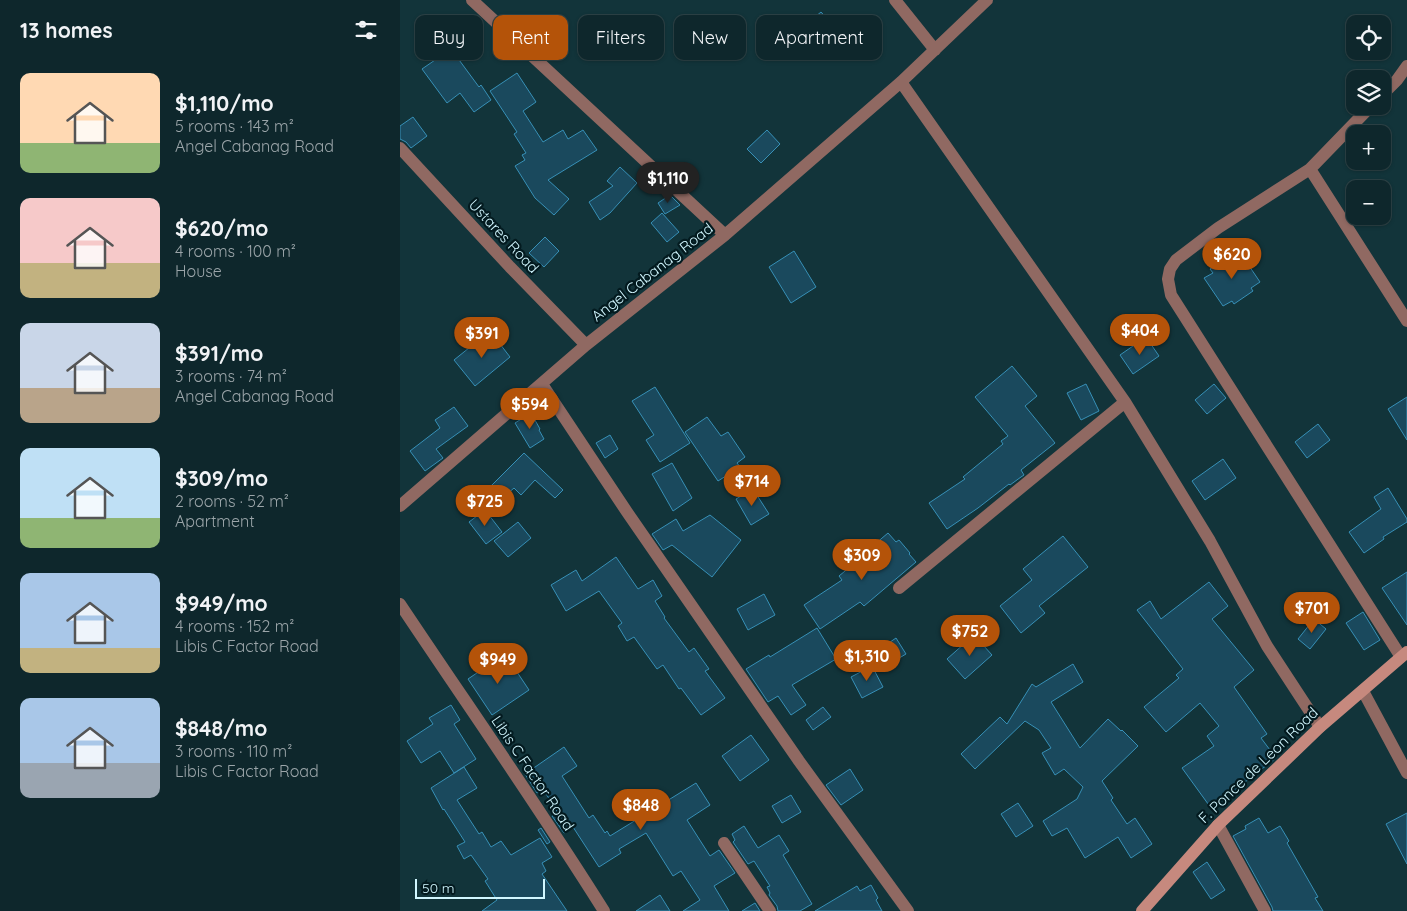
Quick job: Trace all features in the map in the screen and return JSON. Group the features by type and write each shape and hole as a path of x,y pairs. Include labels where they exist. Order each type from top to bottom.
{"street":[{"path":"472,0 725,235"},
{"path":"895,0 935,50"},
{"name":"Angel Cabanag Road","path":"400,506 586,345 725,235 901,82 987,0"},
{"path":"1391,86 1407,66"},
{"path":"901,82 1125,402 1210,541 1267,646 1320,726"},
{"path":"1362,115 1310,169 1218,228 1176,260 1170,269 1168,279 1171,294 1404,655"},
{"name":"Ustares Road","path":"400,148 510,267 586,345"},
{"path":"1310,169 1407,321"},
{"path":"542,384 627,512 799,762 908,911"},
{"path":"899,588 1125,402"},
{"name":"Libis C Factor Road","path":"400,604 466,705 569,855 604,911"},
{"name":"F. Ponce de Leon Road","path":"1142,911 1218,825 1320,726 1404,655"},
{"path":"1363,691 1407,773"},
{"path":"1218,825 1265,911"},
{"path":"724,843 770,911"}],"building":[{"path":"435,60 459,60 479,87 481,85 491,100 474,112 460,93 447,103 422,69"},
{"path":"517,73 536,102 523,111 543,142 563,130 568,139 583,130 597,150 548,180 569,199 554,215 535,198 515,166 525,160 522,155 526,153 514,134 517,132 490,91"},
{"path":"413,117 427,136 411,148 400,139 400,126"},
{"path":"767,130 780,144 761,163 747,149"},
{"path":"620,167 637,183 610,213 600,220 589,202 613,186 607,181"},
{"path":"670,195 680,205 665,214 658,203"},
{"path":"662,213 679,232 667,242 651,223"},
{"path":"545,237 559,251 544,267 529,253"},
{"path":"794,251 816,287 791,303 769,267"},
{"path":"1241,254 1260,282 1251,288 1253,291 1234,304 1232,301 1223,306 1204,278 1213,273 1210,269 1229,256 1232,260"},
{"path":"490,331 510,357 475,386 454,360"},
{"path":"1146,337 1159,356 1133,374 1120,355"},
{"path":"1012,366 1037,396 1025,406 1055,443 1021,470 1024,475 947,529 929,503 965,479 963,477 1003,444 1001,441 1008,436 975,397"},
{"path":"1086,384 1099,411 1081,420 1067,393"},
{"path":"1214,384 1226,398 1207,414 1195,400"},
{"path":"655,387 690,443 660,462 646,440 654,435 632,401"},
{"path":"1407,397 1407,440 1388,409"},
{"path":"454,407 468,426 436,449 443,458 425,471 410,451 440,428 435,420"},
{"path":"531,413 544,439 530,448 515,423"},
{"path":"707,417 721,436 728,432 745,457 737,463 740,467 718,481 685,432"},
{"path":"1318,424 1330,440 1307,458 1295,442"},
{"path":"610,435 618,449 605,458 596,443"},
{"path":"524,453 563,490 555,498 535,480 521,495 514,488 491,508 480,496"},
{"path":"1223,459 1236,478 1205,500 1192,481"},
{"path":"672,463 692,498 673,511 652,474"},
{"path":"1388,488 1407,522 1383,537 1384,539 1364,553 1349,532 1381,509 1374,497"},
{"path":"753,489 769,514 751,525 736,499"},
{"path":"485,510 502,532 486,544 469,522"},
{"path":"710,515 741,540 712,577 672,545 663,550 652,534 676,519 683,531"},
{"path":"518,522 531,538 508,557 494,541"},
{"path":"888,533 896,542 899,540 916,562 864,606 860,602 820,629 804,605 842,580 839,576"},
{"path":"1063,536 1088,567 1039,606 1045,613 1021,633 1000,606 1032,580 1023,569"},
{"path":"616,557 638,589 653,580 662,596 655,601 664,618 689,652 694,648 709,669 705,671 725,698 701,715 681,688 679,689 663,665 657,669 634,637 627,641 618,626 622,623 599,591 566,611 551,585 576,570 582,581"},
{"path":"1407,572 1407,625 1382,588"},
{"path":"1209,582 1228,606 1212,619 1254,670 1234,687 1267,734 1261,738 1276,758 1237,790 1211,808 1182,768 1214,746 1207,736 1219,726 1200,703 1166,732 1144,707 1179,678 1176,675 1183,669 1137,610 1150,601 1161,619"},
{"path":"764,594 775,615 748,630 737,609"},
{"path":"1363,612 1380,640 1364,650 1346,623"},
{"path":"1314,619 1326,629 1310,649 1298,639"},
{"path":"817,628 836,659 792,685 806,705 791,715 778,696 768,702 746,669 769,655 770,657"},
{"path":"974,635 992,655 965,679 947,659"},
{"path":"896,638 906,654 889,664 880,649"},
{"path":"505,654 529,690 492,715 468,679"},
{"path":"1073,664 1083,682 1051,702 1080,748 1108,719 1138,746 1102,781 1113,798 1111,800 1127,824 1135,818 1152,844 1131,858 1118,837 1085,858 1067,828 1052,836 1043,821 1077,799 1083,787 1064,769 1055,775 1042,753 1051,748 1039,730 1025,721 975,769 961,754 1000,717 1007,724 1032,684 1036,687"},
{"path":"872,666 883,687 862,698 851,677"},
{"path":"451,705 460,720 454,724 476,759 454,773 440,751 421,763 407,741 433,724 429,718"},
{"path":"823,707 831,717 813,730 806,720"},
{"path":"751,735 769,760 740,781 722,756"},
{"path":"564,747 577,766 562,776 589,818 593,815 605,833 607,831 610,836 696,783 710,805 687,820 710,856 719,850 735,873 714,886 729,911 683,911 700,900 681,871 673,876 646,833 619,849 621,853 599,867 573,827 564,833 552,816 558,813 543,789 537,793 525,774"},
{"path":"464,767 477,788 457,800 479,834 482,832 491,847 501,841 511,855 540,838 552,857 542,863 546,871 542,874 567,911 482,911 497,900 485,881 488,879 471,855 464,859 457,846 465,842 443,810 431,788"},
{"path":"850,769 863,790 841,805 826,785"},
{"path":"791,795 801,812 782,823 772,806"},
{"path":"1018,803 1033,826 1016,837 1001,814"},
{"path":"1407,813 1407,864 1386,824"},
{"path":"1259,818 1268,833 1280,826 1289,841 1287,843 1318,897 1315,898 1323,911 1273,911 1233,836 1246,829 1245,826"},
{"path":"744,826 758,848 779,835 789,851 783,855 812,904 800,911 778,911 777,906 769,895 767,887 770,886 754,861 748,864 733,842 735,840 732,834"},
{"path":"541,828 550,842 547,844 538,830"},
{"path":"1207,862 1225,890 1211,899 1193,872"},
{"path":"871,885 882,911 815,911 857,886 860,891"},
{"path":"660,895 670,911 636,911"},
{"path":"755,903 760,911 742,911"}]}
